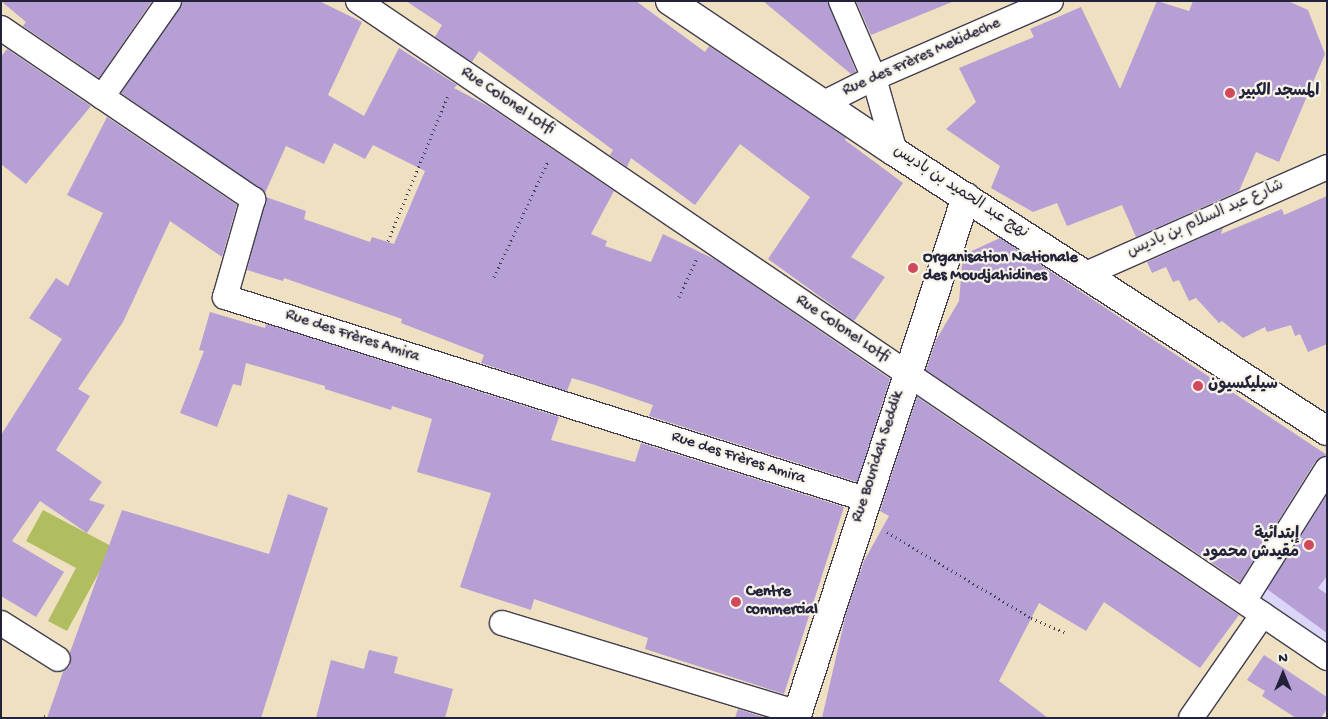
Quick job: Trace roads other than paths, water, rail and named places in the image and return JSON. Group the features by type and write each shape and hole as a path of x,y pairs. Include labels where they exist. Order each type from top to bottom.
{"main road":[{"name":"نهج عبد الحميد بن باديس","path":"670,1 895,152 1327,431"},
{"name":"Rue Bouridah Seddik","path":"797,715 906,372 966,197"}],"street":[{"path":"102,97 169,1"},
{"name":"Rue Colonel Lotfi","path":"358,1 706,239 906,372 1327,658"},
{"path":"841,1 874,78 895,152"},
{"name":"Rue des Frères Mekideche","path":"822,104 874,78 1051,1"},
{"name":"Rue des Frères Amira","path":"1,28 253,199 225,297 863,508"},
{"name":"شارع عبد السلام بن باديس","path":"1086,274 1327,167"},
{"path":"1191,718 1254,608 1327,469"},
{"path":"1,623 58,659"},
{"path":"502,623 797,715"}],"place":[{"name":"المسجد الكبير","path":"1230,93"},
{"name":"Organisation Nationale des Moudjahidines","path":"913,268"},
{"name":"سيليكسيون","path":"1198,386"},
{"name":"إبتدائية مقيدش محمود","path":"1309,545"},
{"name":"Centre commercial","path":"736,602"}]}
